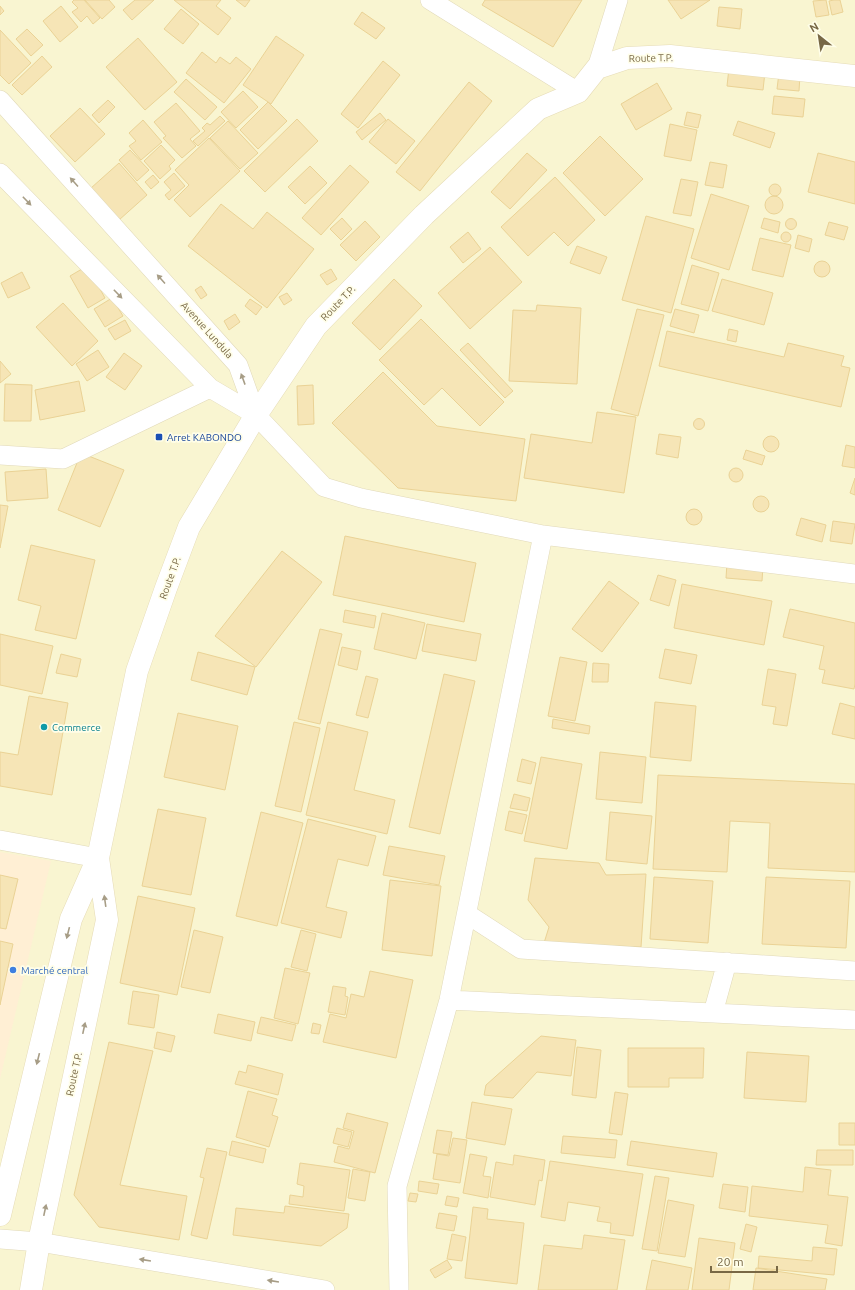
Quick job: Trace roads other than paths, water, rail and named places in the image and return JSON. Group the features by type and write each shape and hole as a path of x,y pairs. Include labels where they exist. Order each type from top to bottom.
{"street":[{"path":"430,0 578,92"},
{"path":"598,68 618,0"},
{"name":"Route T.P.","path":"0,1215 71,919 98,858 137,671 161,601 189,527 256,415 316,326 424,216 538,109 578,92 598,68 627,58 670,56 855,76"},
{"name":"Avenue Lundula","path":"0,100 238,364 256,415"},
{"path":"0,173 210,388 256,415 324,487 361,498 543,535 855,574"},
{"path":"0,455 63,459 210,388"},
{"path":"399,1290 396,1186 449,1000 543,535"},
{"path":"0,840 98,858"},
{"name":"Route T.P.","path":"31,1290 39,1242 107,920 98,858"},
{"path":"467,914 521,949 855,971"},
{"path":"712,1013 727,962"},
{"path":"449,1000 855,1020"},
{"path":"0,1239 39,1242 325,1290"}],"place":[{"name":"Arret KABONDO","path":"159,437"},
{"name":"Commerce","path":"44,727"},
{"name":"Marché central","path":"13,970"}]}
